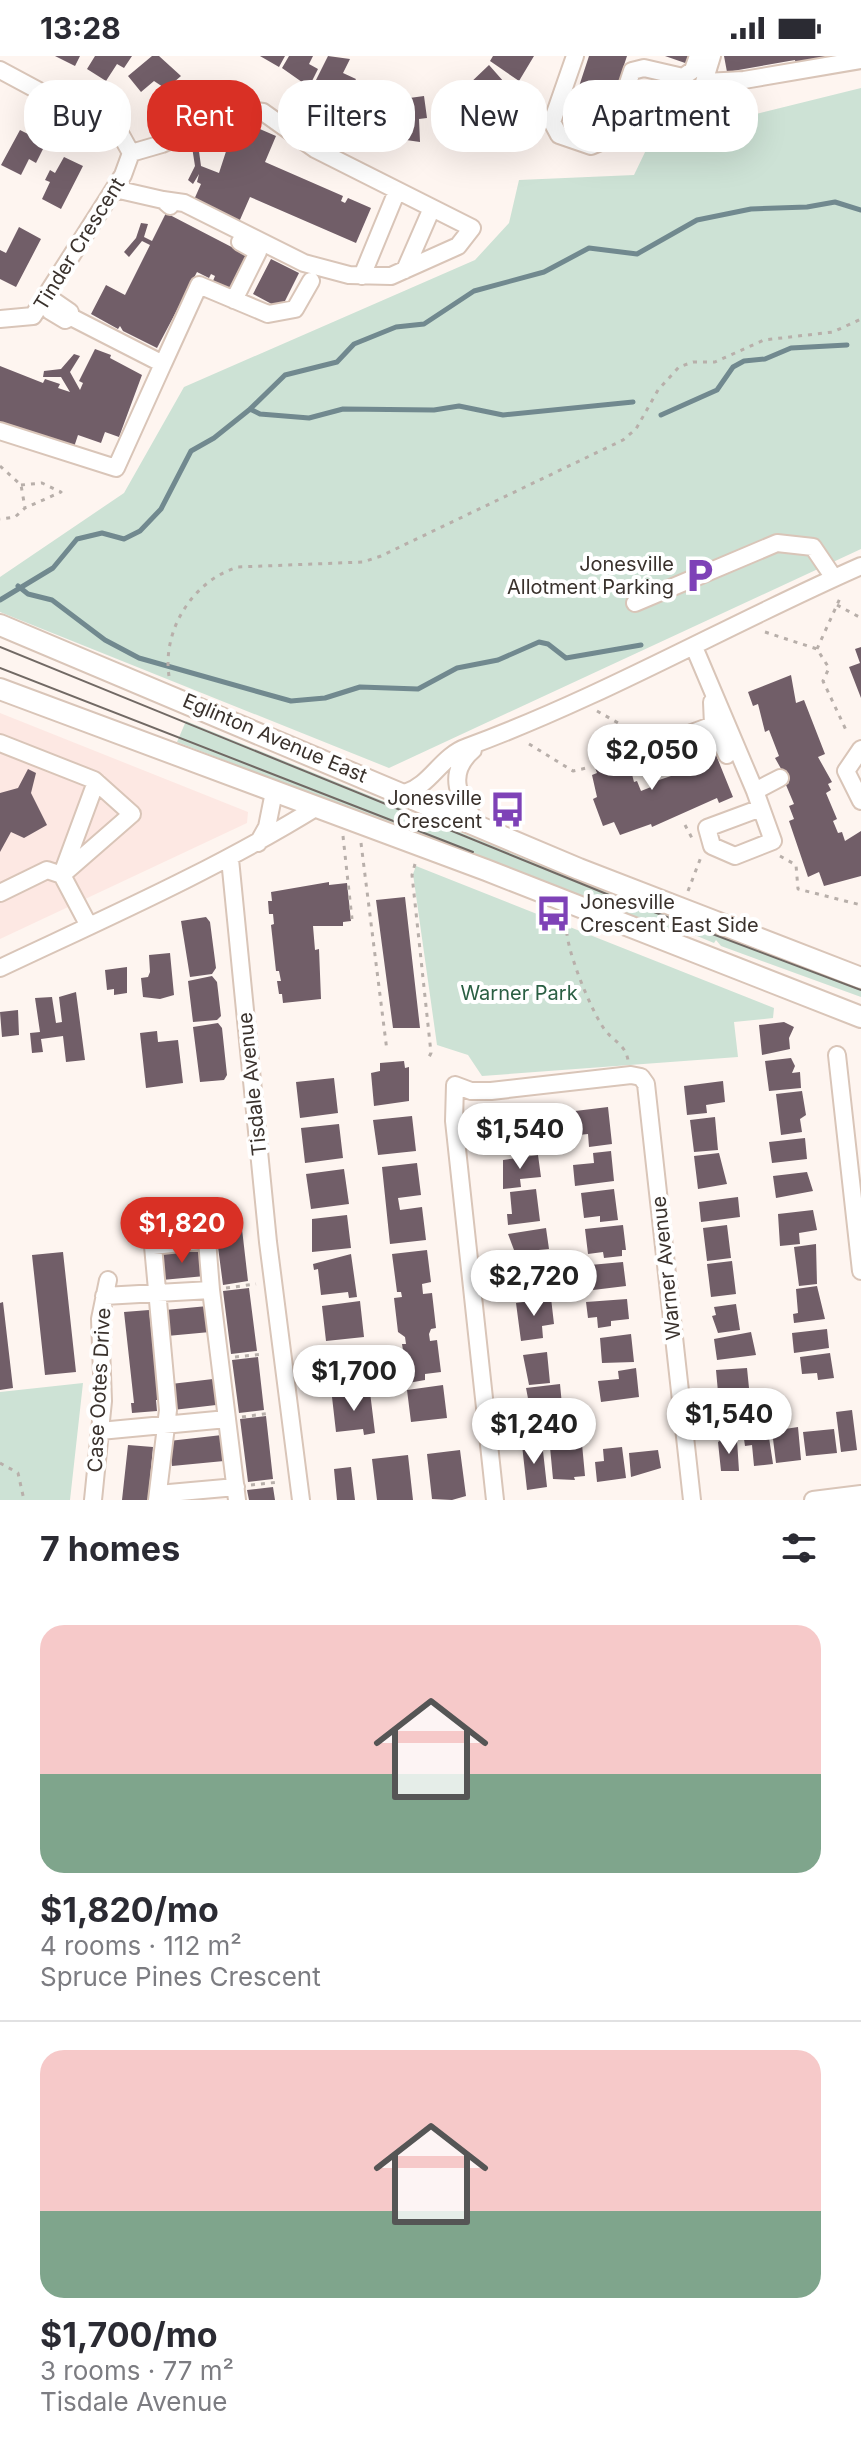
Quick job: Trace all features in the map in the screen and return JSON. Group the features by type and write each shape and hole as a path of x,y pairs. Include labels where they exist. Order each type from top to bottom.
{"main road":[{"name":"Eglinton Avenue East","path":"0,625 173,695 579,869 861,978"},
{"path":"0,689 317,807 861,1017"}],"street":[{"path":"567,80 575,56"},
{"path":"629,80 632,71 644,68 672,77 683,77 693,70 698,56"},
{"path":"712,56 704,82 744,80 861,60"},
{"name":"Tinder Crescent","path":"0,70 121,135 131,153 115,189 46,303 33,316 0,319"},
{"path":"563,90 552,122 563,136"},
{"path":"115,189 184,203 304,263 362,276 391,276 405,270 458,246 472,228 315,149 263,112 242,109 162,144 131,153"},
{"path":"362,276 397,191"},
{"path":"163,200 258,252 234,300"},
{"path":"405,270 432,208"},
{"path":"0,431 116,468 199,285 268,314 295,309 311,281"},
{"path":"46,303 50,311 65,320 71,317 163,364"},
{"path":"635,603 777,543 813,547 834,578"},
{"path":"405,793 420,788 458,751 481,744 694,647 861,566"},
{"path":"694,647 761,808"},
{"path":"711,691 713,725 727,755"},
{"path":"654,747 713,725"},
{"path":"0,743 96,782 132,814 62,875"},
{"path":"478,824 460,798 456,775 465,757 481,744"},
{"path":"861,749 846,771 861,801"},
{"path":"755,791 780,778"},
{"path":"62,875 96,782"},
{"path":"258,843 267,827 274,792"},
{"path":"0,968 230,859 317,807"},
{"name":"Tisdale Avenue","path":"230,859 268,1242 301,1500"},
{"path":"0,893 47,870 62,875 89,926"},
{"path":"837,1055 861,1271"},
{"path":"495,1500 454,1121 455,1085 471,1091 491,1091 631,1075"},
{"name":"Warner Avenue","path":"631,1075 641,1077 646,1084 692,1500"},
{"path":"207,1240 216,1289 220,1359 236,1493 158,1497 168,1410 153,1246 207,1240"},
{"name":"Case Ootes Drive","path":"93,1500 100,1431 100,1319 106,1288 158,1293"},
{"path":"158,1293 216,1289"},
{"path":"100,1431 227,1419"},
{"path":"813,1500 861,1494"}],"path":[{"path":"173,695 168,667 179,620 191,598 219,572 238,567 363,562 381,556 623,440 636,429 658,390 679,367 693,362 715,362 764,340 833,332 861,319"},
{"path":"0,466 21,485 25,508"},
{"path":"0,519 15,517 25,508 61,492 42,483 21,485"},
{"path":"817,649 841,596"},
{"path":"837,605 861,618"},
{"path":"765,632 817,649 829,668 823,681 846,730"},
{"path":"597,711 654,747"},
{"path":"529,744 573,771 591,767"},
{"path":"685,825 702,855 714,860"},
{"path":"343,836 352,919"},
{"path":"361,843 387,1051"},
{"path":"687,891 702,855"},
{"path":"766,860 780,856 796,865 798,889 861,905"},
{"path":"415,864 412,875 424,964 429,1057"},
{"path":"567,922 567,942 606,1032 628,1054 631,1075"},
{"path":"216,1289 256,1284"},
{"path":"220,1359 264,1354"},
{"path":"227,1419 271,1413"},
{"path":"0,1465 18,1473 24,1500"},
{"path":"236,1493 279,1482"}],"shaded area":[{"path":"0,713 248,812 247,823 0,939"}],"green space":[{"path":"861,88 861,549 389,768 0,612 0,577 124,493 184,387 475,260 509,223 519,180 634,175 645,152 758,152 758,114"},
{"path":"186,721 632,902 861,988 861,997 721,946 716,940 714,943 680,929 678,935 177,742"},
{"name":"Warner Park","path":"416,866 774,1008 773,1018 734,1022 738,1057 482,1076 468,1055 437,1045 413,874"},
{"path":"83,1383 70,1500 0,1500 0,1392"}],"building":[{"path":"55,56 80,56 75,66"},
{"path":"95,56 132,56 124,68 117,64 107,80 87,69"},
{"path":"152,56 159,56 181,76 176,80 147,80 147,87 141,92 128,76"},
{"path":"260,56 285,56 279,67"},
{"path":"289,56 313,56 309,64 318,69 312,80 299,80 282,68"},
{"path":"328,56 350,59 343,73 356,79 355,80 316,80"},
{"path":"493,56 534,56 520,80 490,61"},
{"path":"589,56 627,56 624,80 581,80"},
{"path":"665,56 691,56 688,64"},
{"path":"724,56 845,56 796,66 795,60 727,72"},
{"path":"489,65 502,80 473,80"},
{"path":"424,96 427,118 419,119 420,142 415,141 415,97"},
{"path":"20,130 24,132 24,152 42,152 36,163 29,159 21,175 1,165"},
{"path":"262,130 276,136 265,162 343,196 341,201 345,203 348,198 371,208 356,243 250,197 239,222 193,202 201,184 197,182 199,174 193,184 188,180 195,166 193,152 199,152 201,166 219,173 226,152 262,152"},
{"path":"64,157 83,166 61,209 42,199 50,182 45,180 50,170 55,173"},
{"path":"166,213 247,255 229,290 213,281 215,276 211,274 209,278 197,272 157,348 123,331 120,326 118,329 91,314 106,285 125,295 150,245 142,241 129,257 124,252 136,238 141,223 148,224 144,237 152,241"},
{"path":"19,227 41,239 16,287 0,279 0,250 6,253"},
{"path":"271,259 299,273 281,309 253,294"},
{"path":"95,349 111,355 110,358 142,375 119,437 105,432 101,443 78,435 73,450 0,424 0,366 43,383 45,379 60,384 58,388 70,392 61,377 43,377 44,371 61,369 74,354 80,356 70,372 80,390 83,383 79,381"},
{"path":"861,647 861,698 849,667 860,663 855,649"},
{"path":"791,675 796,703 804,700 825,754 818,757 832,782 828,784 831,790 826,793 837,819 833,821 838,833 842,832 845,841 861,831 861,876 824,886 819,872 808,877 789,821 794,819 789,806 794,804 786,785 789,783 775,758 779,756 769,730 765,732 758,704 753,706 748,692"},
{"path":"614,744 620,757 627,755 634,782 637,781 641,791 651,787 650,783 704,765 702,760 716,755 733,797 719,803 717,798 652,827 651,824 620,835 614,822 603,826 593,799 597,797 592,775 597,773 590,754"},
{"path":"28,769 36,773 31,793 47,825 24,838 11,832 0,852 0,793 18,788"},
{"path":"329,882 329,885 347,883 351,921 343,922 343,926 313,926 315,950 319,949 321,999 283,1003 277,981 281,981 279,971 276,971 271,925 274,924 273,914 269,914 271,892"},
{"path":"405,897 420,1028 393,1028 376,900"},
{"path":"206,917 210,922 216,968 212,974 190,977 181,921"},
{"path":"170,953 174,995 160,999 143,997 141,978 148,977 150,972 149,955"},
{"path":"127,967 127,993 114,995 114,989 107,990 105,970"},
{"path":"212,976 217,982 221,1016 217,1020 193,1022 188,981"},
{"path":"76,992 85,1060 66,1062 63,1036 41,1039 43,1052 32,1053 30,1033 40,1032 35,998 52,997 56,1023 62,1022 59,997"},
{"path":"18,1010 19,1035 2,1037 0,1012"},
{"path":"784,1022 794,1027 789,1038 790,1049 762,1055 759,1025"},
{"path":"218,1023 222,1028 227,1075 224,1080 200,1082 193,1027"},
{"path":"157,1031 158,1042 178,1040 183,1083 146,1088 140,1033"},
{"path":"791,1058 795,1066 792,1073 800,1072 801,1088 769,1091 765,1061"},
{"path":"404,1061 405,1068 409,1067 409,1101 374,1106 371,1073 380,1071 380,1063"},
{"path":"334,1078 338,1113 300,1118 296,1082"},
{"path":"723,1081 725,1102 706,1105 707,1113 687,1115 684,1086"},
{"path":"802,1091 806,1115 800,1119 802,1132 781,1135 776,1094"},
{"path":"608,1107 612,1144 589,1147 588,1134 569,1136 567,1112"},
{"path":"412,1116 416,1151 378,1155 373,1120"},
{"path":"528,1116 532,1149 500,1153 499,1142 505,1141 503,1119"},
{"path":"715,1117 718,1150 694,1152 690,1120"},
{"path":"339,1124 343,1158 305,1163 301,1128"},
{"path":"805,1138 807,1159 772,1163 769,1142"},
{"path":"611,1151 614,1181 575,1186 573,1165 594,1163 593,1153"},
{"path":"719,1153 727,1184 698,1189 694,1156"},
{"path":"538,1155 541,1177 520,1179 521,1187 503,1189 503,1160"},
{"path":"417,1163 421,1195 398,1198 400,1210 422,1207 426,1240 390,1244 382,1167"},
{"path":"344,1169 349,1204 311,1209 306,1174"},
{"path":"807,1172 813,1191 776,1198 773,1176"},
{"path":"536,1189 540,1221 508,1225 507,1214 512,1214 510,1192"},
{"path":"614,1189 618,1220 600,1222 600,1216 584,1218 581,1193"},
{"path":"738,1197 740,1217 701,1222 699,1202"},
{"path":"813,1210 817,1230 799,1233 800,1244 780,1246 778,1214"},
{"path":"347,1215 351,1248 312,1252 312,1219"},
{"path":"623,1225 626,1250 622,1250 622,1256 604,1258 603,1252 588,1254 585,1229"},
{"path":"727,1225 731,1258 707,1261 703,1228"},
{"path":"546,1228 549,1249 528,1251 529,1259 511,1261 510,1251 514,1250 508,1234"},
{"path":"242,1229 248,1281 223,1285 216,1232"},
{"path":"816,1244 817,1284 799,1286 794,1247"},
{"path":"427,1250 431,1282 422,1284 423,1294 432,1293 436,1328 431,1329 429,1334 430,1341 437,1340 441,1372 425,1374 425,1380 408,1383 402,1344 406,1344 405,1337 398,1332 394,1298 402,1297 401,1292 397,1292 392,1254"},
{"path":"203,1251 205,1276 162,1280 160,1254"},
{"path":"63,1252 76,1372 45,1375 32,1255"},
{"path":"351,1254 357,1297 349,1298 348,1292 321,1295 318,1269 314,1270 313,1264"},
{"path":"550,1260 554,1293 516,1297 515,1264"},
{"path":"732,1261 736,1294 711,1297 707,1264"},
{"path":"623,1262 626,1286 593,1290 590,1265"},
{"path":"817,1286 825,1319 794,1323 793,1314 798,1313 796,1289"},
{"path":"249,1288 257,1351 231,1354 223,1291"},
{"path":"551,1298 554,1324 542,1326 543,1338 521,1341 516,1303"},
{"path":"627,1299 629,1319 611,1321 611,1326 598,1328 597,1317 588,1318 586,1302"},
{"path":"360,1301 364,1337 326,1341 322,1306"},
{"path":"3,1302 13,1388 0,1390 0,1303"},
{"path":"736,1304 740,1330 718,1333 712,1316 716,1315 714,1307"},
{"path":"208,1306 210,1332 167,1336 165,1310"},
{"path":"149,1310 159,1400 156,1400 157,1411 132,1413 131,1403 134,1403 124,1312"},
{"path":"827,1329 829,1348 794,1353 792,1333"},
{"path":"751,1332 756,1355 717,1360 714,1339"},
{"path":"631,1334 634,1362 602,1363 600,1338"},
{"path":"365,1347 369,1382 331,1386 327,1351"},
{"path":"547,1352 550,1383 529,1385 523,1355"},
{"path":"830,1353 834,1378 818,1380 817,1373 802,1374 800,1357"},
{"path":"258,1357 264,1410 239,1413 232,1360"},
{"path":"636,1368 639,1397 601,1402 598,1381 619,1379 618,1371"},
{"path":"747,1368 749,1388 718,1392 716,1370"},
{"path":"213,1379 216,1405 173,1410 171,1384"},
{"path":"560,1384 562,1405 548,1406 548,1412 531,1414 526,1388"},
{"path":"443,1385 447,1418 411,1422 407,1390"},
{"path":"370,1392 375,1433 364,1435 363,1429 336,1432 332,1397"},
{"path":"852,1410 857,1450 841,1452 836,1412"},
{"path":"266,1416 273,1479 248,1482 240,1419"},
{"path":"749,1424 751,1433 768,1431 773,1464 754,1466 752,1445 745,1446 742,1425"},
{"path":"798,1427 801,1460 776,1463 772,1431"},
{"path":"834,1429 837,1453 806,1456 803,1432"},
{"path":"222,1435 224,1461 172,1466 169,1441"},
{"path":"724,1438 724,1442 737,1440 739,1471 721,1471 718,1442"},
{"path":"542,1442 547,1487 527,1490 522,1445"},
{"path":"582,1444 585,1476 574,1477 575,1480 553,1479 550,1447"},
{"path":"128,1445 153,1447 148,1500 122,1500"},
{"path":"622,1447 626,1478 597,1482 595,1462 604,1461 603,1449"},
{"path":"460,1450 466,1496 452,1500 432,1499 427,1454"},
{"path":"658,1450 661,1468 631,1477 629,1453"},
{"path":"408,1455 413,1500 377,1500 372,1459"},
{"path":"351,1467 355,1500 337,1500 334,1469"},
{"path":"273,1487 275,1500 249,1500 247,1490"}],"waterway":[{"path":"0,600 53,568 77,539 102,533 124,539 140,531 161,509 191,451 214,438 249,410 285,375 337,362 354,344 396,327 424,324 474,291 544,272 589,248 637,254 697,220 751,209 807,207 835,202 861,210"},
{"path":"661,415 717,390 733,367 744,361 765,359 791,348 847,345"},
{"path":"250,409 260,414 309,418 343,409 434,410 459,406 503,415 633,402"},
{"path":"18,586 28,594 52,600 105,640 139,658 291,701 325,698 360,687 418,689 457,668 498,660 539,642 548,644 566,658 641,645"}],"tram line":[{"path":"0,647 614,897 861,990"},
{"path":"0,668 473,852"}],"place":[{"name":"Jonesville Allotment Parking","path":"700,575"},
{"name":"Jonesville Crescent","path":"508,810"},
{"name":"Jonesville Crescent East Side","path":"554,913"}]}
